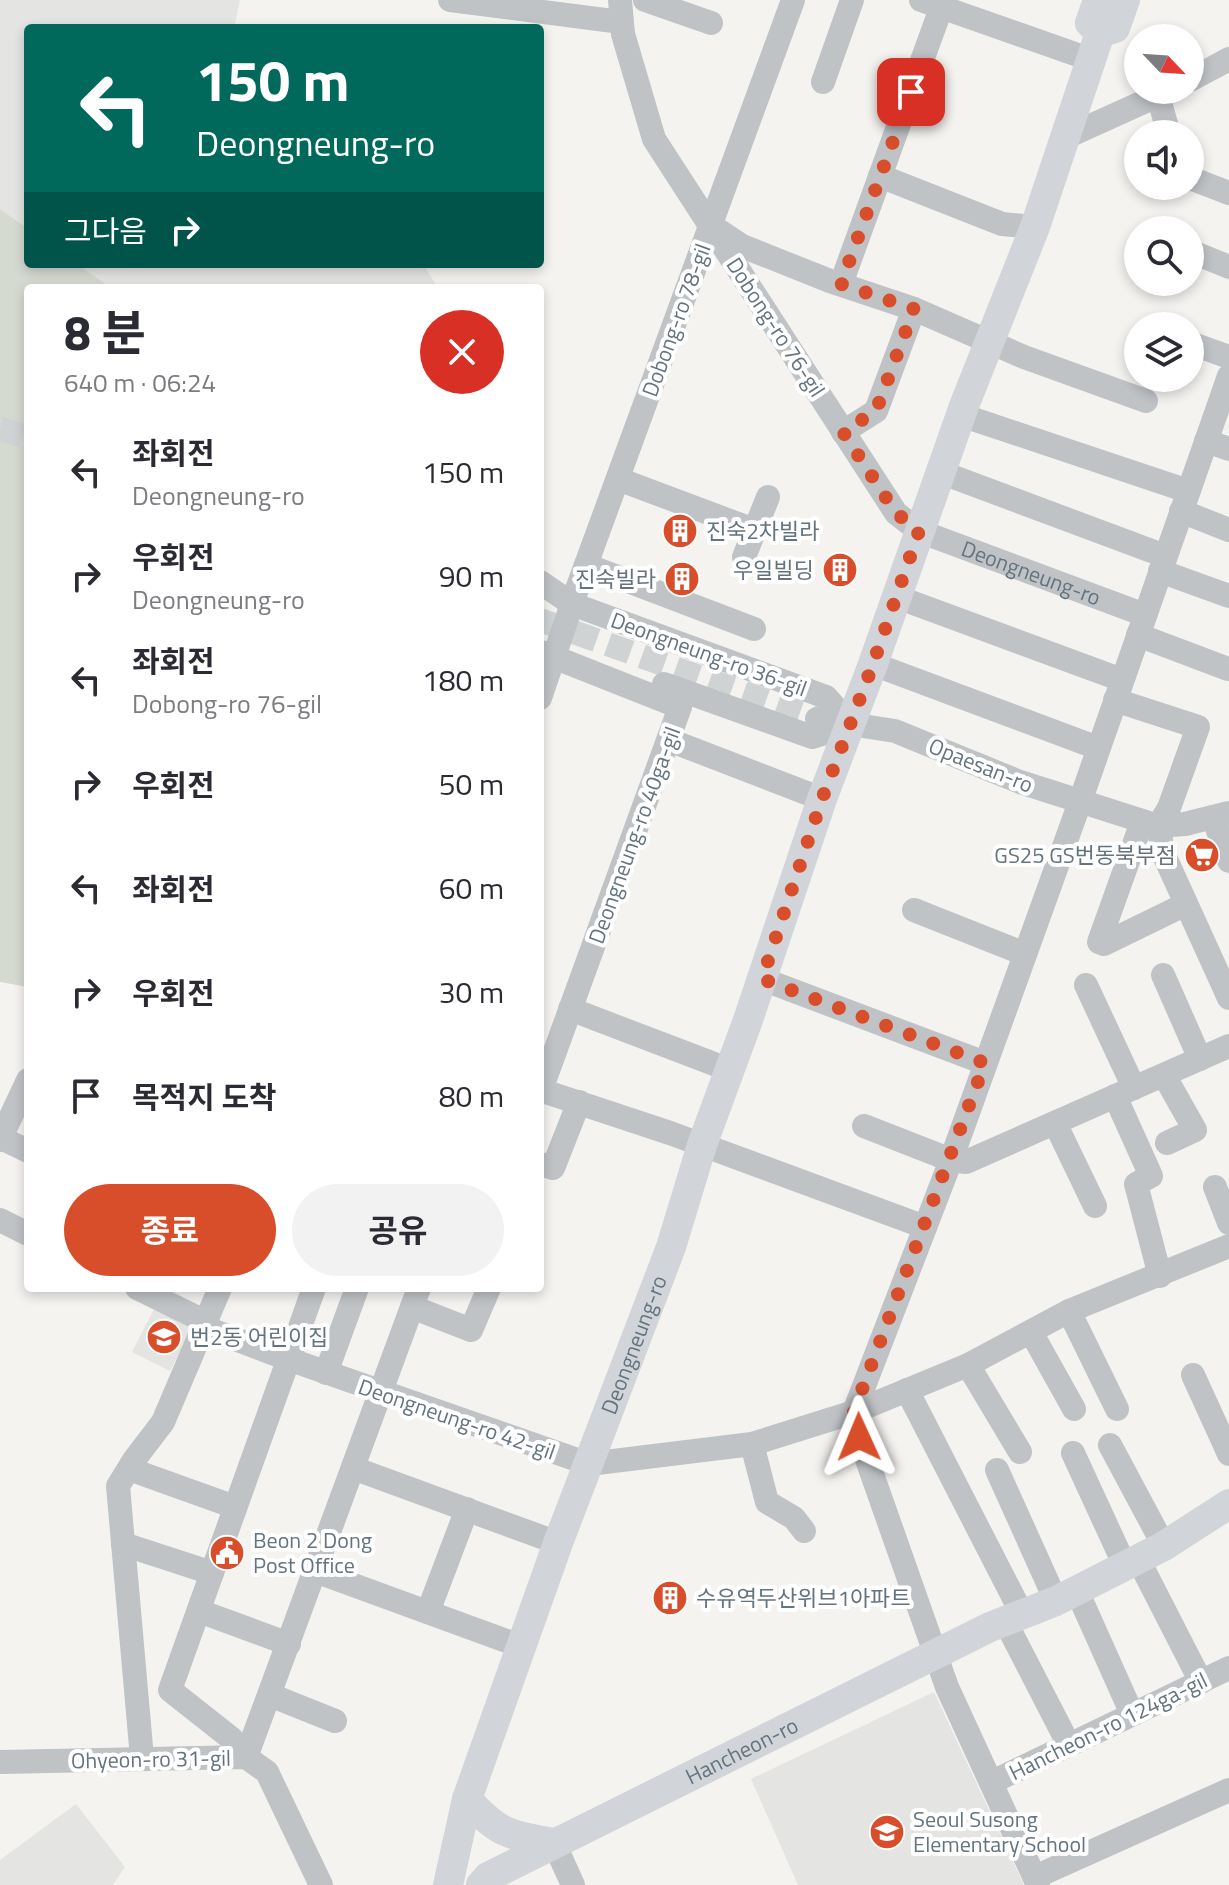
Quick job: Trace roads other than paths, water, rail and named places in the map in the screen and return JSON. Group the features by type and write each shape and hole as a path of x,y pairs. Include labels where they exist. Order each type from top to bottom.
{"main road":[{"name":"Deongneung-ro","path":"1096,46 1090,23 1098,0"},
{"name":"Deongneung-ro","path":"448,1885 467,1799 558,1543 671,1247 702,1145 822,799 961,415 1035,227 1096,46 1115,28 1125,0"},
{"name":"Hancheon-ro","path":"481,1885 488,1877 554,1843 936,1655 1066,1596 1142,1557 1229,1504"},
{"path":"467,1799 483,1817 503,1832 554,1843"}],"street":[{"name":"Dobong-ro 76-gil","path":"450,0 620,11 654,139 896,513 919,531"},
{"path":"645,0 711,23"},
{"name":"Dobong-ro 78-gil","path":"544,680 551,649 572,604 793,0"},
{"path":"823,82 852,0"},
{"path":"841,284 880,176 935,2 1096,46"},
{"path":"1204,72 1229,59"},
{"path":"1064,138 1140,104"},
{"path":"880,176 1002,224 1035,227"},
{"path":"1204,183 1229,193"},
{"path":"711,225 742,246 914,309 1024,357 1146,401"},
{"path":"1204,257 1229,267"},
{"path":"843,432 876,411 914,309"},
{"path":"1204,348 1229,357"},
{"path":"1227,387 951,1160 854,1412 859,1437 947,1687 1036,1881 1229,1790"},
{"path":"961,415 1185,501 1229,530"},
{"path":"1206,441 1229,449"},
{"path":"940,472 1162,564 1229,596"},
{"path":"618,479 754,530"},
{"path":"744,557 768,497"},
{"name":"Deongneung-ro","path":"919,531 1141,625 1228,669"},
{"path":"586,565 754,629"},
{"name":"Deongneung-ro 36-gil","path":"544,585 572,604 826,697 851,725 812,737 551,649"},
{"path":"897,597 1198,727 1169,808 1150,824 1099,942 1104,944 1186,904"},
{"name":"Deongneung-ro 40ga-gil","path":"544,1079 680,707 551,649"},
{"path":"873,664 1098,748"},
{"name":"Opaesan-ro","path":"817,719 895,731 1020,782 1150,824 1221,815"},
{"path":"669,740 822,799"},
{"path":"1221,815 1229,861"},
{"path":"1150,824 1229,998"},
{"path":"914,910 1025,954"},
{"path":"1163,975 1200,1059"},
{"path":"762,979 985,1063"},
{"path":"1086,985 1151,1176 1136,1184 1160,1276"},
{"path":"570,1009 730,1070"},
{"path":"864,1126 951,1160 966,1162 1229,1046"},
{"path":"1164,1075 1195,1130 1167,1143"},
{"path":"24,1088 0,1139 24,1149"},
{"path":"544,1091 925,1227"},
{"path":"546,1166 579,1102"},
{"path":"1055,1123 1095,1206"},
{"path":"1215,1187 1229,1223"},
{"path":"0,1220 24,1232"},
{"path":"589,1464 752,1444 854,1412 968,1365 1069,1311 1229,1246"},
{"name":"Deongneung-ro 42-gil","path":"145,1292 196,1317 214,1331 589,1464"},
{"path":"142,1758 118,1486 163,1422 218,1292"},
{"path":"246,1757 232,1739 170,1690 313,1292"},
{"path":"326,1373 356,1292"},
{"path":"246,1757 416,1298 471,1330 487,1292"},
{"path":"1069,1311 1117,1409"},
{"path":"1031,1332 1074,1409"},
{"path":"968,1365 1020,1452"},
{"path":"1193,1375 1229,1454"},
{"path":"907,1390 1069,1745"},
{"path":"752,1444 767,1502 794,1518 804,1531"},
{"path":"1110,1445 1142,1557"},
{"path":"1073,1453 1142,1557 1201,1682"},
{"path":"353,1468 558,1543"},
{"path":"129,1469 235,1507"},
{"path":"997,1470 1132,1714"},
{"path":"428,1612 467,1509"},
{"path":"123,1544 212,1573"},
{"path":"315,1571 523,1647"},
{"path":"199,1611 289,1644"},
{"name":"Hancheon-ro 124ga-gil","path":"992,1782 1201,1682 1227,1674"},
{"path":"270,1695 335,1721"},
{"name":"Ohyeon-ro 31-gil","path":"0,1762 246,1757 267,1772 321,1885"},
{"path":"554,1843 573,1885"}],"tunnel":[{"path":"0,428 24,437"},
{"path":"544,621 817,719"}],"place":[{"name":"진숙2차빌라","path":"680,531"},
{"name":"우일빌딩","path":"840,570"},
{"name":"진숙빌라","path":"682,579"},
{"name":"GS25 GS번동북부점","path":"1202,855"},
{"name":"번2동 어린이집","path":"164,1337"},
{"name":"Beon 2 Dong Post Office","path":"227,1553"},
{"name":"수유역두산위브1아파트","path":"670,1598"},
{"name":"Seoul Susong Elementary School","path":"887,1832"}]}
